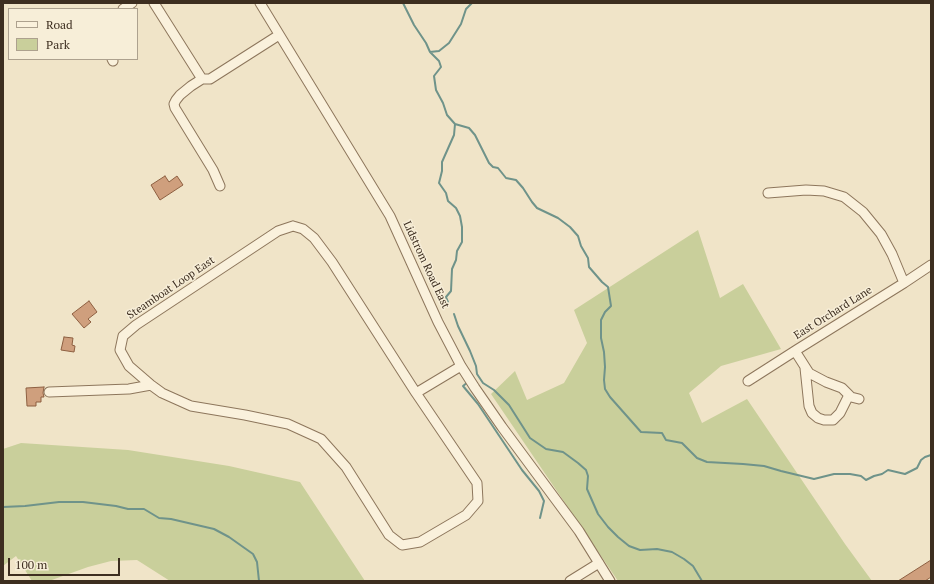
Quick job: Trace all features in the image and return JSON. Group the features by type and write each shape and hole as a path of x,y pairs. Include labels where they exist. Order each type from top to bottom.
{"street":[{"path":"154,3 202,79"},
{"name":"Lidstrom Road East","path":"260,3 390,216 438,322 461,366 502,427 579,531 610,581"},
{"path":"220,186 213,170 174,104 180,95 191,86 202,79 210,79 279,35"},
{"path":"768,193 806,190 824,191 844,197 863,212 881,234 892,254 904,283"},
{"name":"Steamboat Loop East","path":"293,226 303,229 314,238 332,262 416,393 477,483 478,501 466,515 420,542 402,545 389,535 346,467 321,439 288,424 191,406 162,393 151,385 129,366 120,350 123,336 136,324 278,231 293,226"},
{"name":"East Orchard Lane","path":"748,382 931,265"},
{"path":"795,351 809,373 842,388 851,397 859,399"},
{"path":"416,393 461,366"},
{"path":"805,368 809,406 812,413 818,418 833,420 840,413 849,395"},
{"path":"49,392 129,389 151,385"},
{"path":"570,581 599,562"}],"green space":[{"path":"698,230 720,298 743,284 781,349 721,366 689,393 702,423 747,399 845,544 872,581 618,581 491,394 515,371 527,400 564,383 587,343 574,310"},
{"path":"21,443 128,450 229,466 300,482 365,581 170,581 137,560 111,561 88,567 49,581 32,581 16,556 3,566 3,449"}],"building":[{"path":"165,176 169,182 177,176 183,185 160,200 151,185"},
{"path":"89,301 97,312 88,319 91,322 84,328 72,314"},
{"path":"64,337 73,338 72,345 75,346 74,352 61,350"},
{"path":"44,387 44,397 41,397 41,402 36,402 36,406 27,406 26,388"},
{"path":"931,560 931,577 925,581 898,581"}],"waterway":[{"path":"403,3 430,52 439,61 441,67 434,76 436,90 447,115 455,124 469,128 475,135 489,163 493,167 498,168 506,178 516,180 537,208 558,218 570,227 578,236 581,246 588,258 589,267 608,287 611,306 605,312 601,320 601,338 605,367 605,389 610,397 641,432 662,433 666,440 682,443 697,458 707,462 764,466 814,479 834,474 850,474 861,476 866,480 888,470 905,474 917,468 921,460 931,455"},
{"path":"430,52 439,51 449,43 461,24 466,9 472,3"},
{"path":"448,302 446,297 451,291 452,269 456,260 457,251 462,242 462,227 460,216 456,208 448,201 446,193 439,183 442,171 442,162 454,135 455,124"},
{"path":"454,314 476,366 477,374 483,383 494,390 509,405 530,438 546,449 563,452 586,470 588,476 587,489 598,514 608,527 629,546 640,550 657,549 672,552 693,566 702,581"},
{"path":"468,382 463,386 478,404 522,470 539,491 544,501 540,518"},
{"path":"3,507 59,502 83,502 128,509 144,509 159,518 171,519 214,529 229,537 253,554 257,562 259,581"}]}
